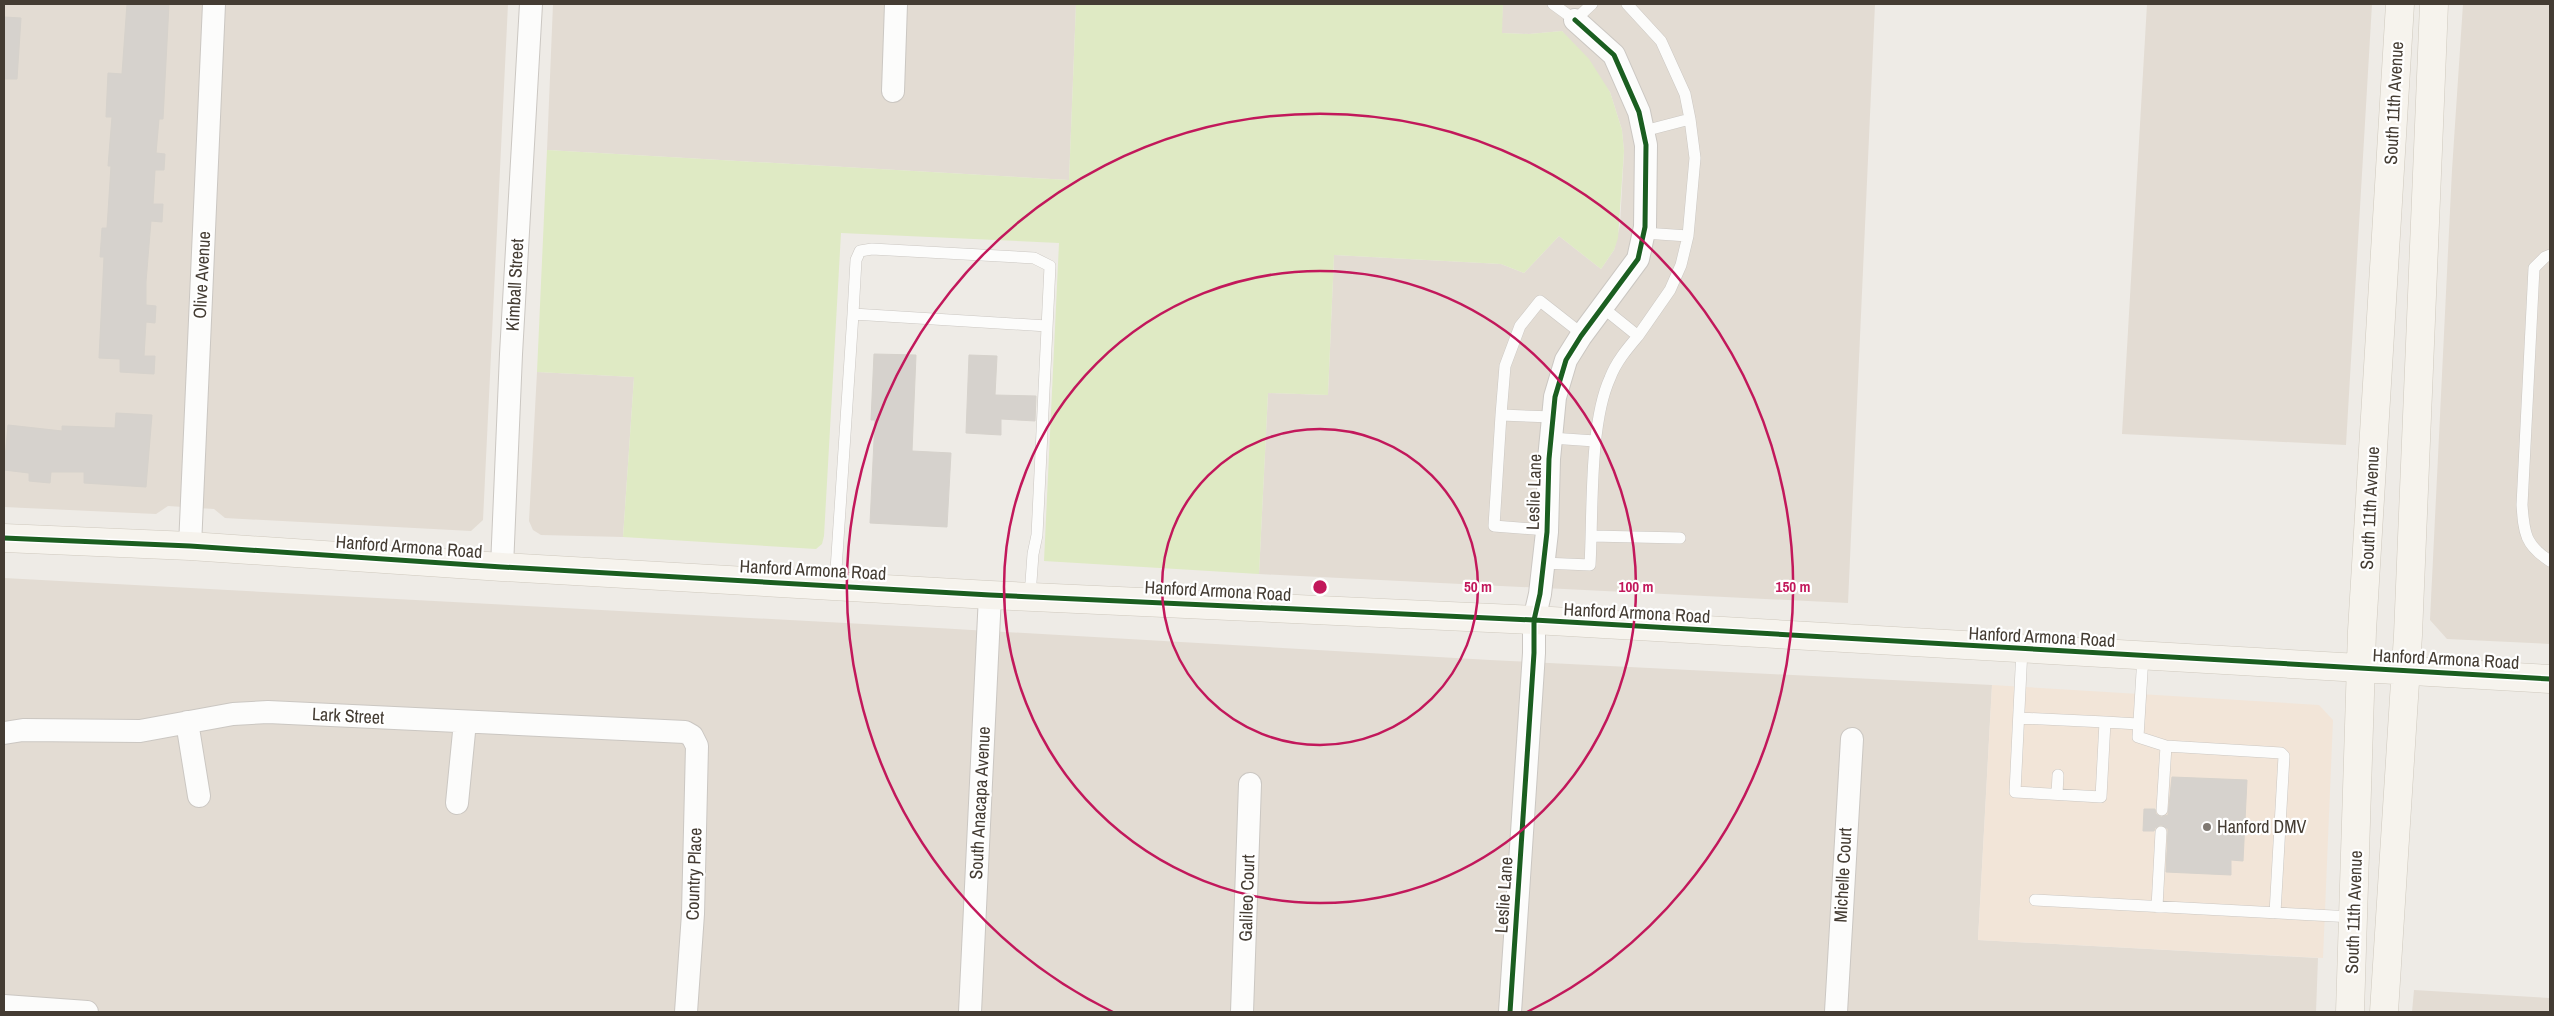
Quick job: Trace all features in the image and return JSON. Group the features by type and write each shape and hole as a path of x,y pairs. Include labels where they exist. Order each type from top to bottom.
{"main road":[{"name":"South 11th Avenue","path":"2350,1012 2361,668 2400,4"},
{"name":"South 11th Avenue","path":"2384,1012 2406,671 2434,4"},
{"name":"Hanford Armona Road","path":"4,538 190,546 502,567 990,594 1534,620 2550,679"}],"street":[{"name":"Olive Avenue","path":"190,546 214,4"},
{"name":"Kimball Street","path":"502,567 531,4"},
{"path":"893,91 896,4"},
{"name":"Leslie Lane","path":"1510,1012 1534,653 1534,620 1547,530 1555,397 1566,360 1582,334 1635,265 1644,233 1644,131 1614,55 1575,20"},
{"name":"South Anacapa Avenue","path":"970,1012 990,594"},
{"name":"Lark Street","path":"4,733 23,730 140,731 233,714 268,712 685,732 692,736"},
{"path":"187,722 199,796"},
{"path":"457,803 465,722"},
{"name":"Country Place","path":"686,1012 693,914 698,746 692,736"},
{"name":"Michelle Court","path":"1836,1012 1852,739"},
{"name":"Galileo Court","path":"1242,1012 1250,784"},
{"path":"4,1006 87,1012"}],"lane":[{"path":"1553,4 1575,20 1592,4"},
{"path":"1543,563 1590,565 1596,442 1609,379 1624,352 1638,336 1670,290 1681,265 1688,236 1695,158 1685,94 1661,41 1627,4"},
{"path":"1644,131 1690,119"},
{"path":"1644,233 1688,236"},
{"path":"835,585 856,260 860,252 872,249 1034,258 1050,266 1037,535 1032,554 1030,596"},
{"path":"2550,256 2545,257 2534,268 2522,506 2524,529 2530,545 2550,561"},
{"path":"1547,530 1494,526 1505,366 1520,326 1540,301 1582,334"},
{"path":"1602,307 1638,336"},
{"path":"853,314 1047,326"},
{"path":"1501,415 1596,442"},
{"path":"1592,536 1680,538"},
{"path":"2022,649 2015,792 2101,796 2105,722"},
{"path":"2143,656 2138,737 2166,746 2281,753 2284,756 2275,913"},
{"path":"2019,718 2060,725 2105,722 2138,724"},
{"path":"2162,810 2166,746"},
{"path":"2057,794 2058,775"},
{"path":"2156,907 2161,832"},
{"path":"2035,900 2354,917"}],"shaded area":[{"path":"4,4 508,4 483,520 471,531 225,518 214,509 168,506 156,514 4,507"},
{"path":"553,4 1076,4 1069,180 547,150"},
{"path":"1503,4 1875,4 1848,603 1259,574 1268,393 1328,395 1334,255 1501,264 1524,273 1559,236 1601,269 1614,250 1620,225 1624,151 1622,130 1610,92 1562,31 1529,34 1501,33"},
{"path":"2147,4 2372,4 2346,445 2122,434"},
{"path":"2463,4 2550,4 2550,644 2447,639 2430,620 2452,170"},
{"path":"537,372 634,377 623,537 541,535 533,530 529,521"},
{"path":"4,578 938,628 1490,660 1992,685 1978,940 2318,958 2316,1012 4,1012"},
{"path":"1992,685 2319,705 2333,720 2323,958 1978,940"},
{"path":"2414,990 2550,998 2550,1012 2412,1012"}],"green space":[{"path":"1076,4 1503,4 1502,33 1529,34 1562,31 1589,59 1610,92 1622,130 1624,151 1618,238 1614,250 1601,269 1559,236 1524,273 1501,264 1334,255 1328,395 1268,393 1259,574 1044,561 1059,243 841,233 824,536 822,544 816,549 623,537 634,377 537,372 547,150 1069,180"}],"building":[{"path":"127,4 169,4 163,119 159,119 156,153 165,154 164,170 155,170 153,204 163,204 162,222 151,221 146,282 146,305 156,306 155,323 146,322 144,356 155,356 154,374 120,372 120,359 99,358 104,257 100,257 102,228 107,228 111,166 108,166 112,117 106,117 108,73 122,74"},
{"path":"4,17 21,18 17,79 4,79"},
{"path":"874,354 916,355 912,451 951,453 947,527 870,523 875,420 871,420"},
{"path":"969,355 997,356 995,395 1036,396 1035,421 1001,419 1001,435 966,433"},
{"path":"116,413 152,415 146,487 84,483 84,472 51,472 50,483 29,481 29,473 4,470 8,425 62,431 62,426 115,428"},
{"path":"2172,777 2247,780 2243,861 2231,860 2231,875 2166,872 2168,829 2161,825 2155,828 2154,831 2143,831 2144,809 2155,809 2156,814 2161,817 2168,815"}],"cycle path":[{"path":"1510,1012 1534,653 1534,620 1540,594 1547,532 1549,459 1555,397 1566,360 1581,336 1638,259 1645,227 1646,145 1639,112 1614,55 1575,20"},
{"path":"4,538 190,546 502,567 990,595 1534,620 2550,679"}],"place":[{"name":"Hanford DMV","path":"2207,827"}]}
